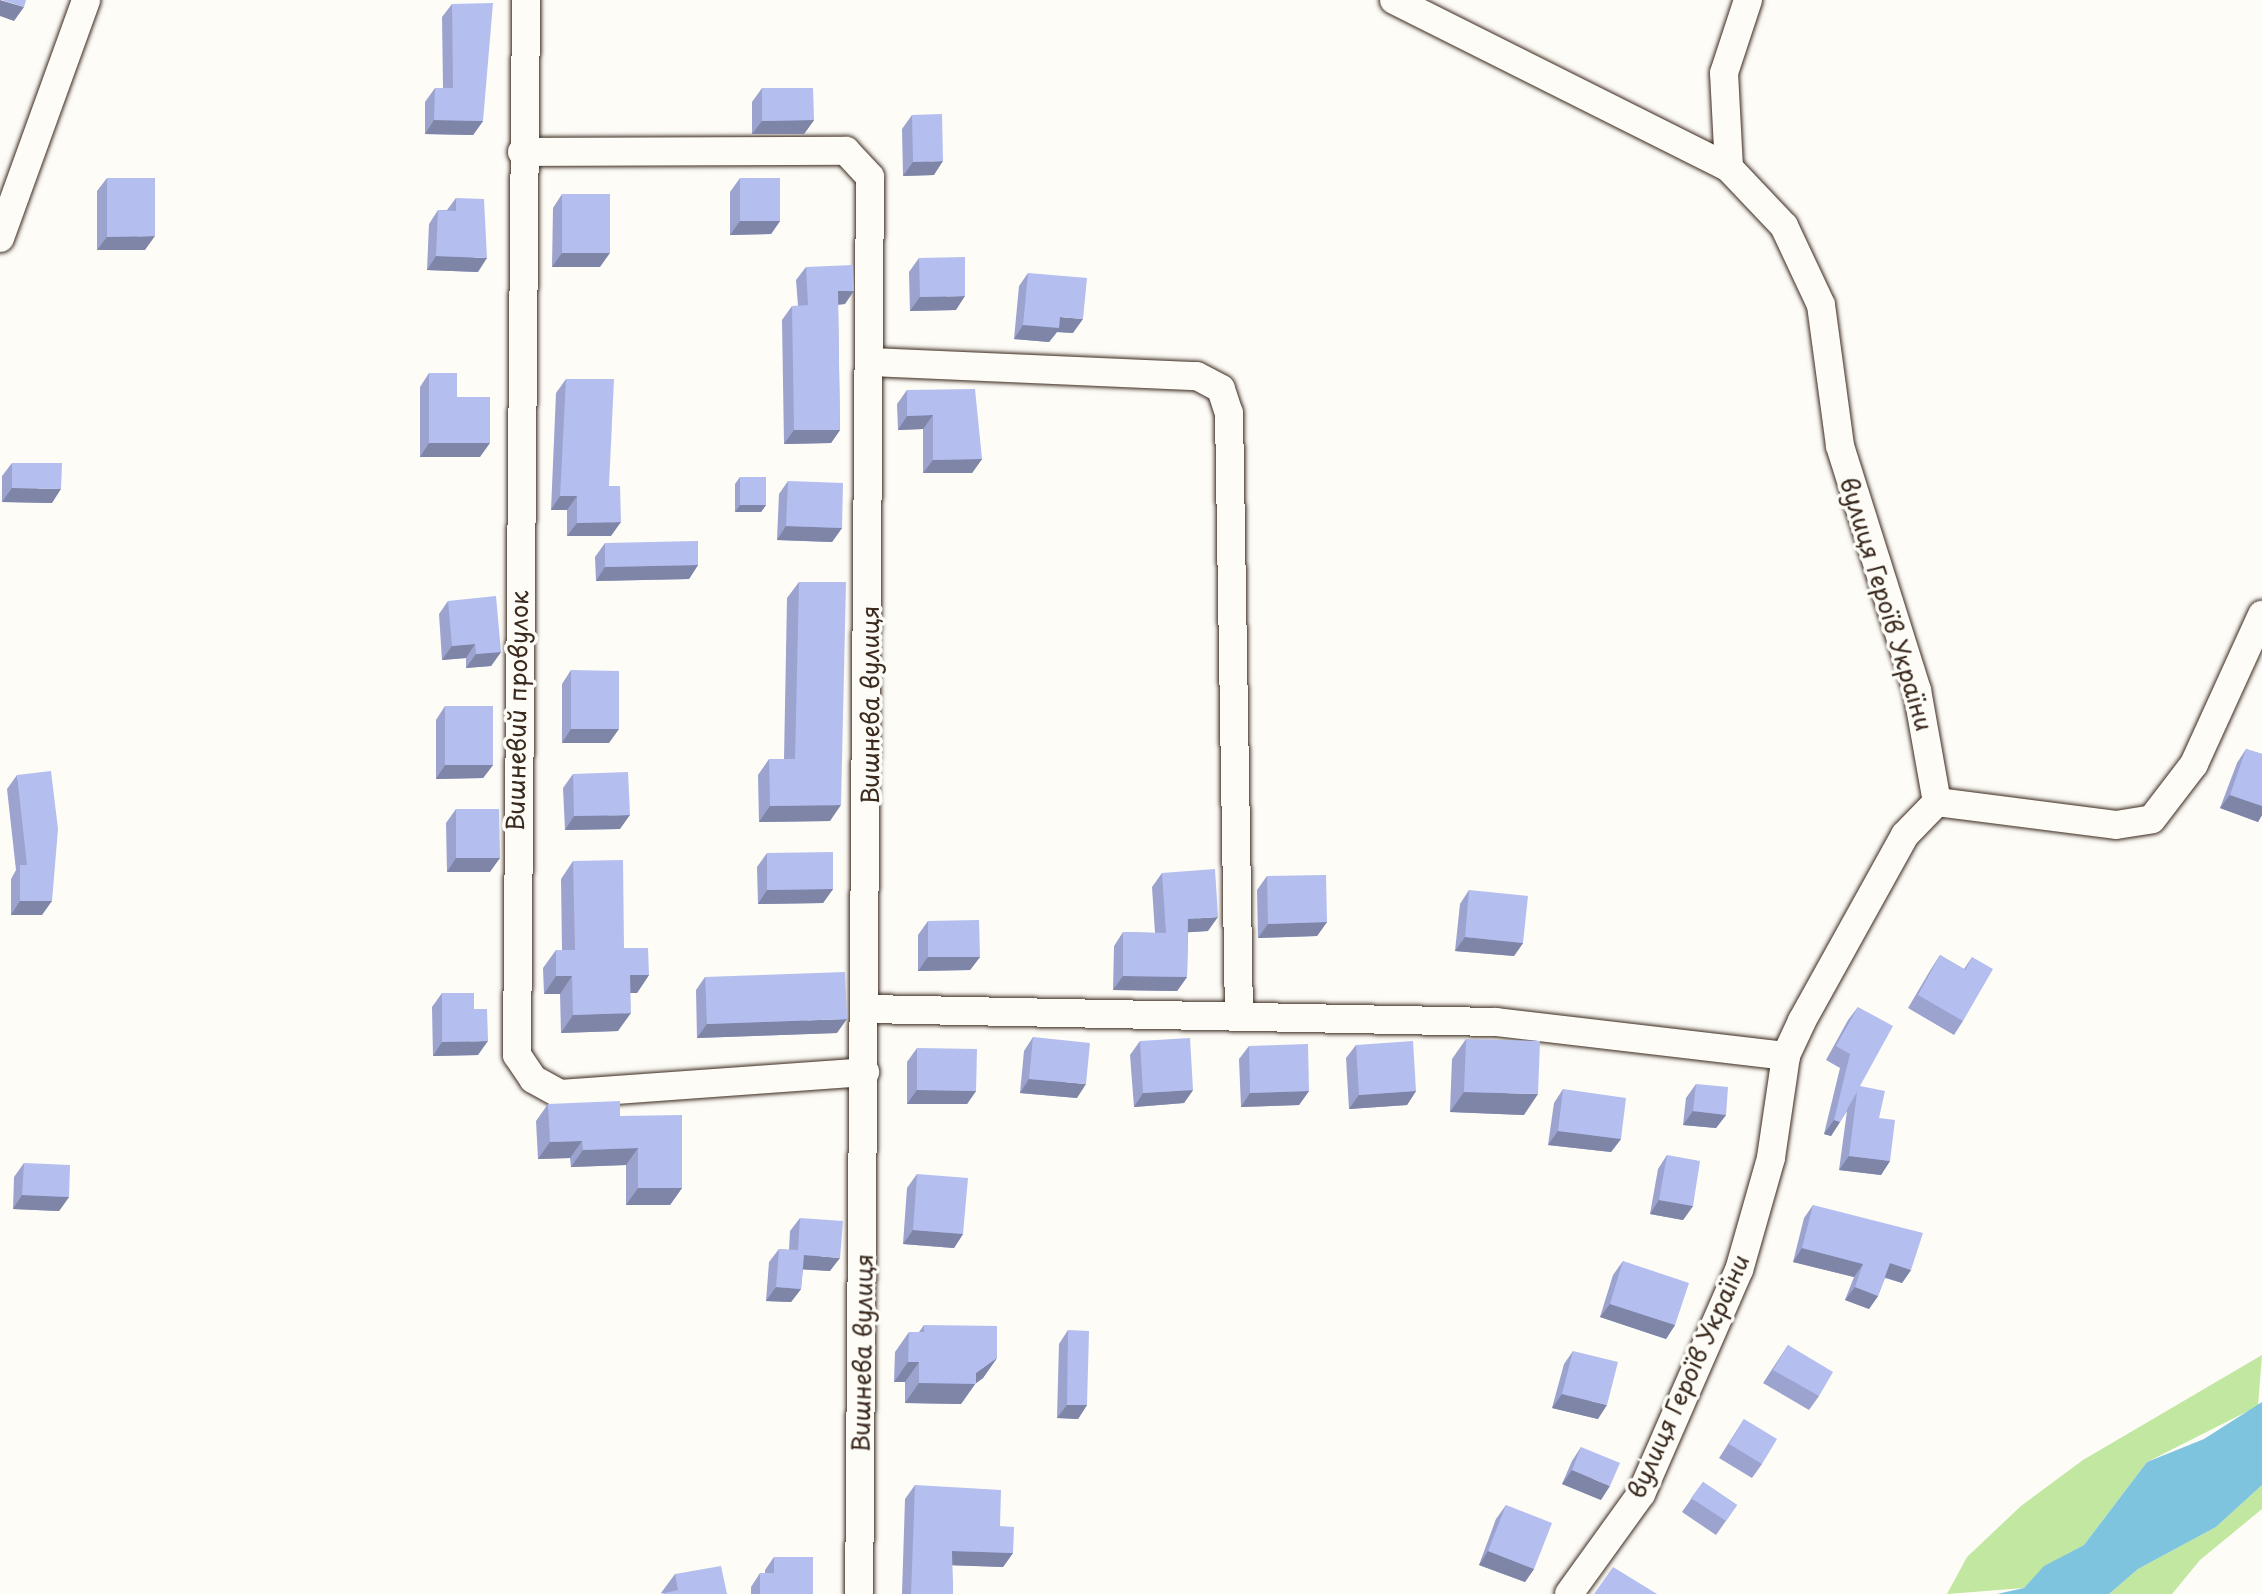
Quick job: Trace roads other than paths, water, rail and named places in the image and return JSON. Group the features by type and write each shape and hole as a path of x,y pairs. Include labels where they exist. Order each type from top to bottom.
{"street":[{"path":"0,238 5,199 86,0"},
{"name":"Вишневий провулок","path":"526,0 522,152 517,1055 533,1079 560,1094 865,1072"},
{"name":"вулиця Героїв України","path":"1394,0 1729,168 1784,226 1811,276 1840,446 1917,690 1937,802 1905,835 1786,1056 1771,1158 1739,1270 1641,1494 1569,1594"},
{"path":"1729,168 1724,73 1748,0"},
{"name":"Вишнева вулиця","path":"522,152 846,151 859,159 870,177 868,1009 859,1594"},
{"path":"871,362 1197,376 1221,389 1229,413 1239,1016"},
{"path":"1937,802 2116,825 2152,819 2172,802 2194,764 2262,615"},
{"path":"868,1009 1496,1022 1786,1056"}],"water":[{"path":"2262,1402 2262,1485 2216,1527 2138,1569 2109,1594 1997,1594 2024,1588 2044,1566 2084,1545 2147,1462 2204,1439"}]}
